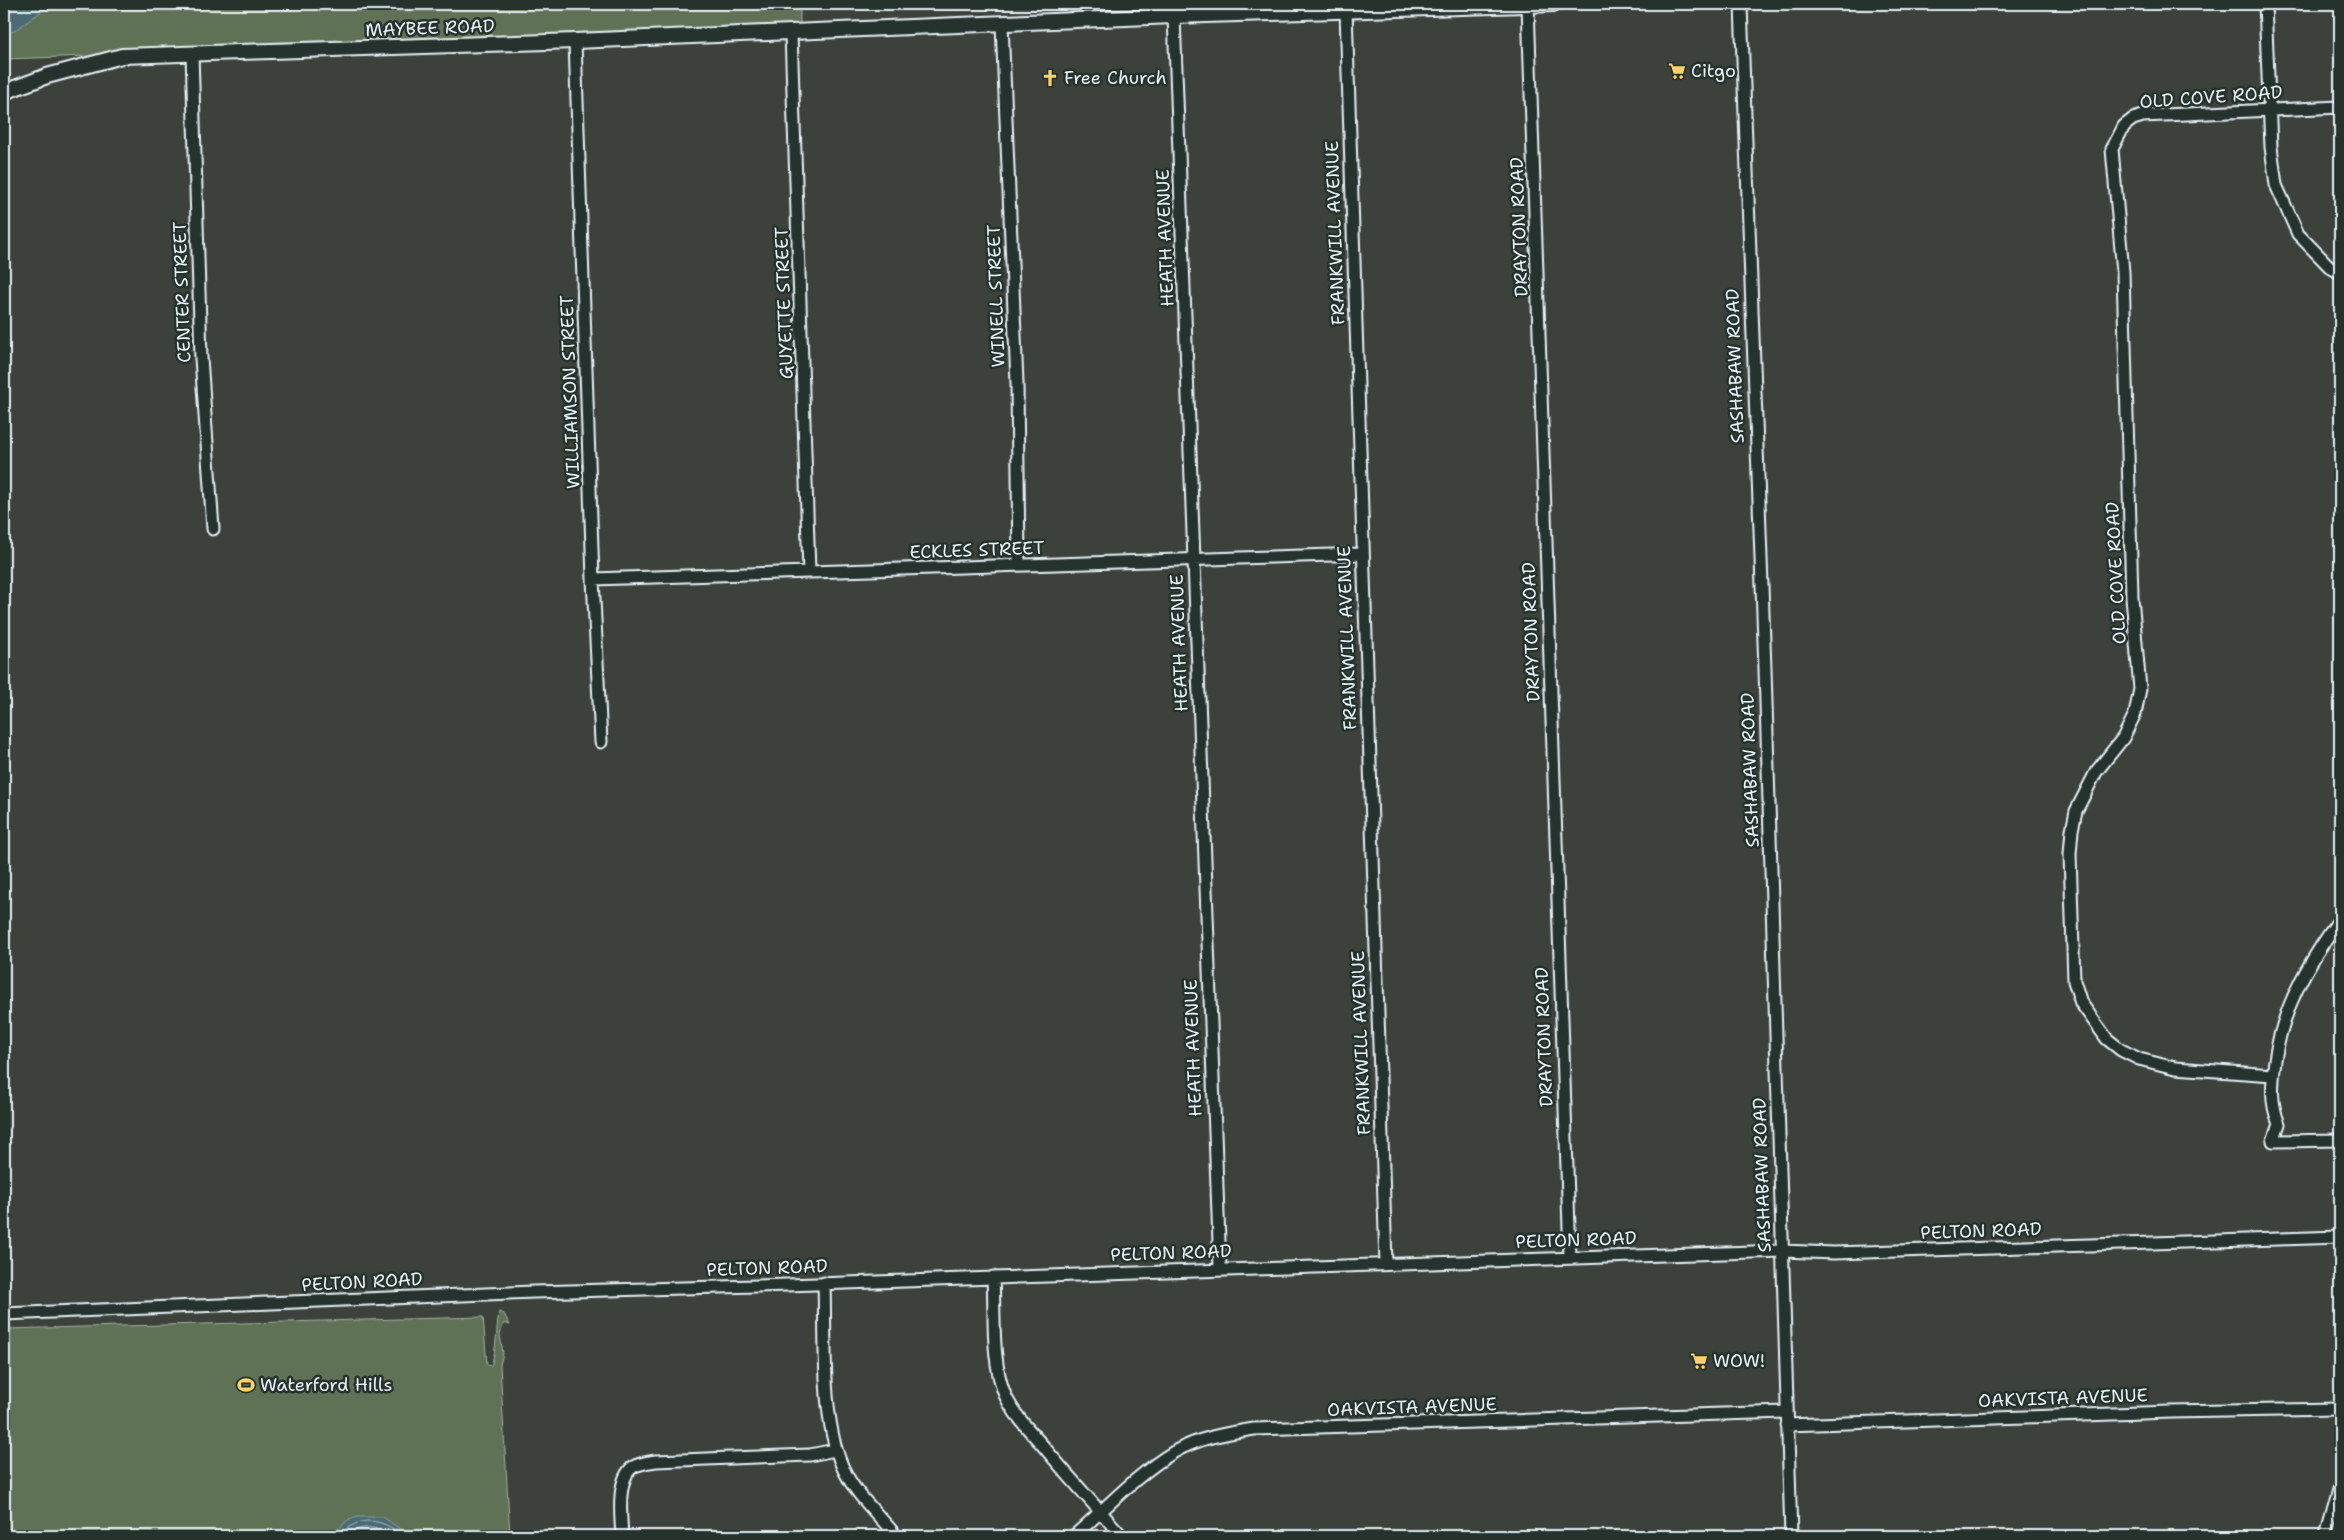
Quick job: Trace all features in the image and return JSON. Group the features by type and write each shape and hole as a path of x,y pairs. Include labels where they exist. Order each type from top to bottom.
{"main road":[{"name":"MAYBEE ROAD","path":"4,92 47,76 122,56 576,41 1174,16 1554,4"}],"street":[{"name":"DRAYTON ROAD","path":"1528,4 1570,1258"},
{"name":"SASHABAW ROAD","path":"1741,4 1791,1536"},
{"path":"2265,4 2276,185 2298,234 2330,268 2340,273"},
{"name":"FRANKWILL AVENUE","path":"1346,10 1386,1264"},
{"name":"HEATH AVENUE","path":"1174,16 1220,1269"},
{"name":"WINELL STREET","path":"1002,24 1017,384 1019,566"},
{"name":"GUYETTE STREET","path":"791,32 809,572"},
{"name":"WILLIAMSON STREET","path":"576,41 593,579 601,742"},
{"name":"CENTER STREET","path":"192,53 201,358 213,529"},
{"name":"OLD COVE ROAD","path":"2273,1075 2175,1068 2139,1059 2121,1050 2107,1038 2080,1003 2074,981 2070,854 2076,811 2096,772 2123,738 2134,714 2140,689 2132,596 2123,272 2112,149 2124,126 2143,116 2340,107"},
{"name":"ECKLES STREET","path":"593,579 1193,562 1362,554"},
{"path":"2340,919 2315,953 2296,988 2287,1011 2277,1048 2271,1093 2273,1109 2279,1124 2273,1141 2300,1139 2316,1141 2340,1140"},
{"name":"PELTON ROAD","path":"4,1314 534,1292 1220,1269 1782,1251 1834,1253 2340,1236"},
{"path":"993,1277 998,1359 1005,1394 1013,1409 1030,1430 1122,1536"},
{"path":"824,1283 828,1389 835,1450 847,1477 896,1536"},
{"name":"OAKVISTA AVENUE","path":"1787,1425 2160,1412 2340,1409"},
{"name":"OAKVISTA AVENUE","path":"1074,1536 1127,1488 1174,1452 1205,1439 1238,1431 1787,1412"},
{"path":"622,1536 621,1502 623,1482 632,1468 656,1461 810,1455 835,1450"},
{"path":"2326,1536 2340,1486"}],"green space":[{"path":"4,4 800,4 800,31 4,59"},
{"name":"Waterford Hills","path":"499,1312 504,1314 510,1325 504,1323 500,1335 503,1353 500,1365 510,1536 4,1536 4,1329 483,1317 487,1365 491,1366"}],"water":[{"path":"4,4 52,4 14,31 4,35"},
{"path":"358,1517 383,1517 410,1536 331,1536 348,1520"}],"place":[{"name":"Citgo","path":"1677,71"},
{"name":"Free Church","path":"1050,78"},
{"name":"WOW!","path":"1699,1361"},
{"name":"Waterford Hills","path":"246,1385"}]}
